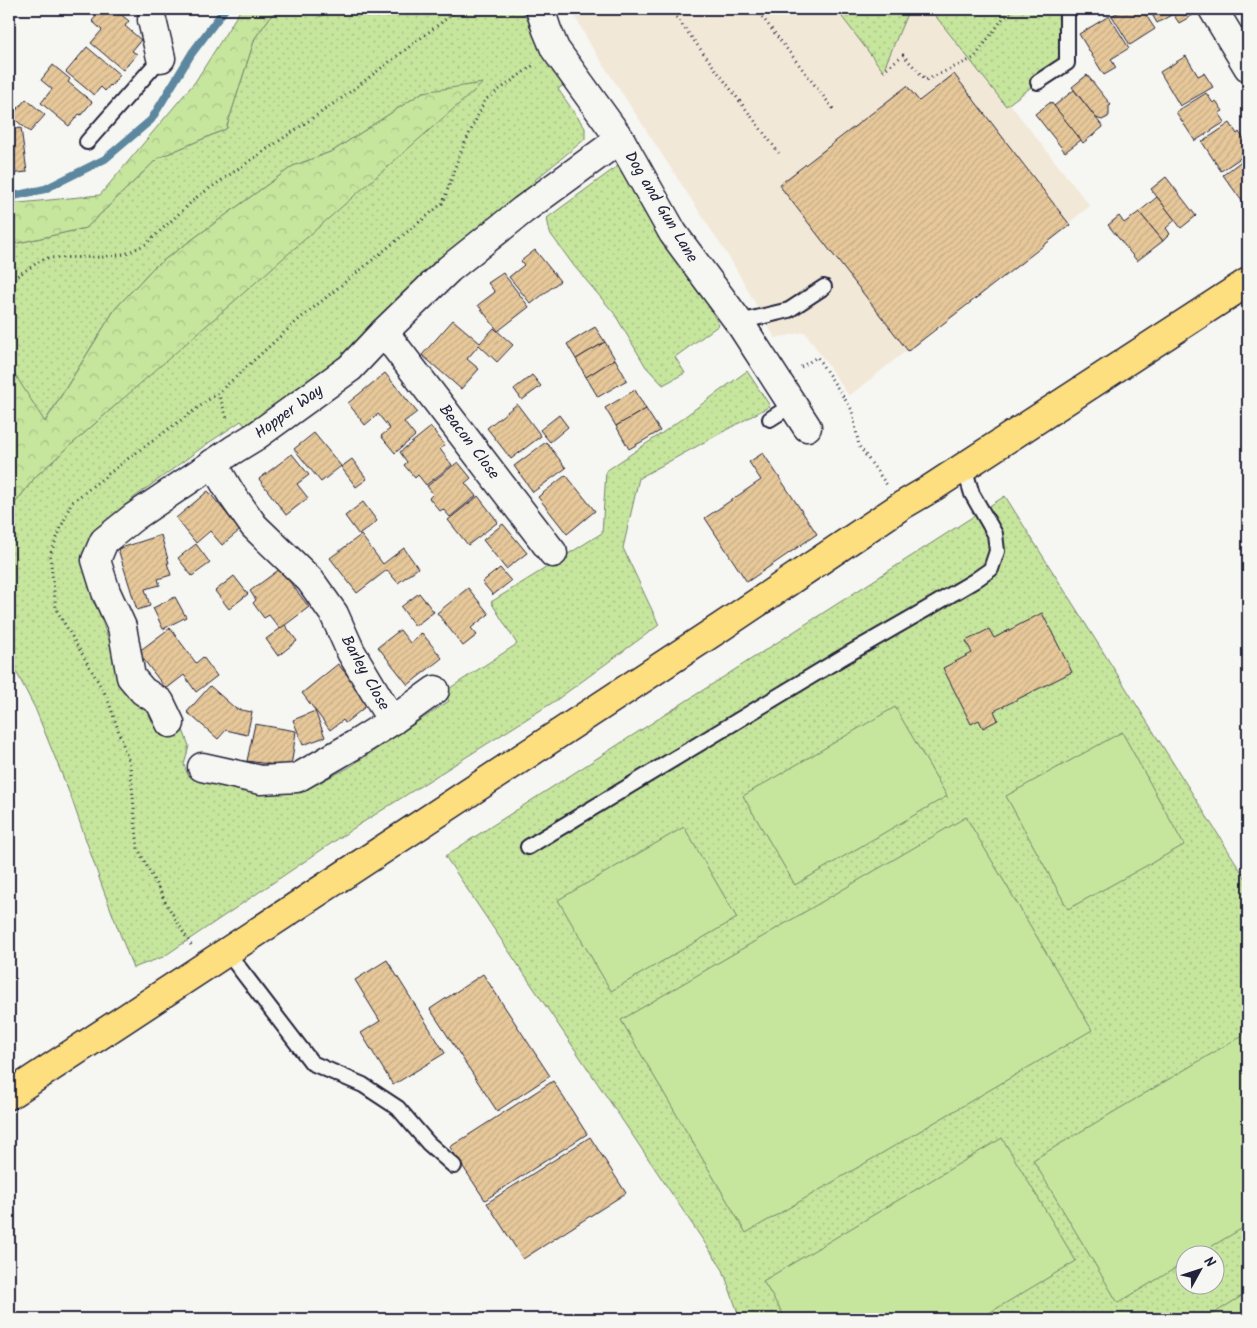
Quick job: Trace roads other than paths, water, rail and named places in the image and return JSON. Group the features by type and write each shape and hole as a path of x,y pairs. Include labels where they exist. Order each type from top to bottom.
{"main road":[{"path":"9,1095 721,627 901,506 1248,282"}],"street":[{"name":"Dog and Gun Lane","path":"540,9 546,30 555,49 620,139 672,233 740,325 777,382 789,417"},
{"path":"1213,9 1248,67"},
{"path":"153,13 161,58"},
{"name":"Hopper Way","path":"170,723 160,702 144,691 131,678 122,627 106,592 96,560 104,541 134,517 256,436 350,368 449,269 524,210 620,139"},
{"name":"Beacon Close","path":"384,332 553,553"},
{"name":"Barley Close","path":"202,767 261,780 297,778 392,721 351,652 334,614 310,580 254,526 230,492 214,463"},
{"path":"392,721 435,690"}],"lane":[{"path":"1038,82 1067,62 1067,9"},
{"path":"87,142 161,58"},
{"path":"740,325 752,319 788,310 824,287"},
{"path":"528,847 843,657 974,581 992,568 997,551 995,534 972,494 964,466"},
{"path":"227,952 312,1062 363,1085 398,1108 428,1143 454,1166"}],"waterway":[{"path":"9,197 45,189 105,159 151,120 192,53 225,9"}]}
